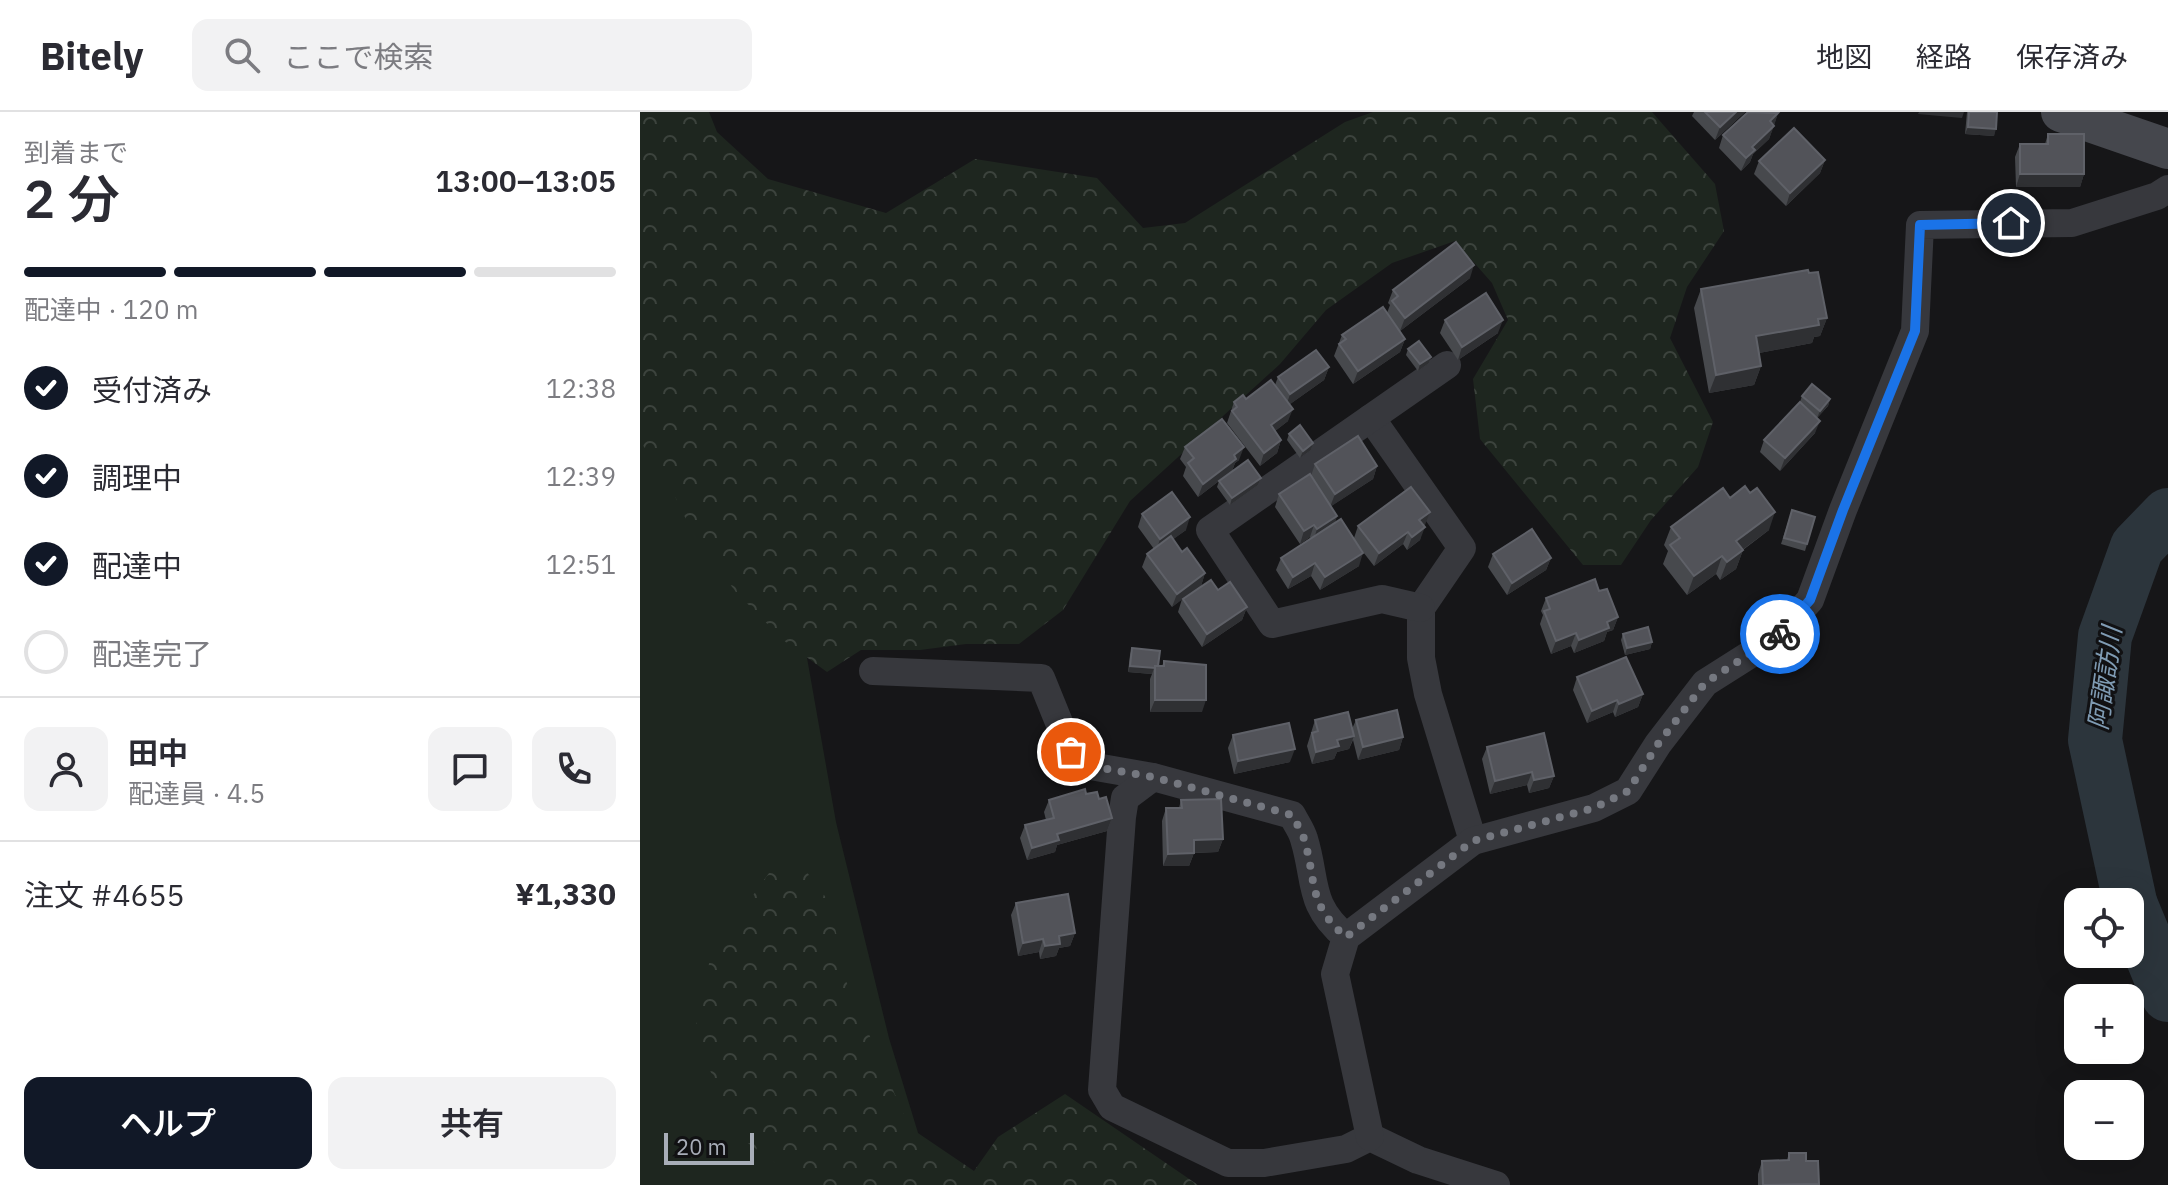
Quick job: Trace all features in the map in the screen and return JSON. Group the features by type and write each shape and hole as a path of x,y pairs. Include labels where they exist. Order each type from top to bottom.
{"street":[{"path":"2061,112 2168,149"},
{"path":"1370,1137 1335,974 1346,937 1473,841 1594,808 1628,791 1658,744 1705,683 1776,638 1810,600 1915,331 1920,225 2072,223 2157,196 2168,189"},
{"path":"1421,608 1382,599 1272,624 1210,530 1447,365"},
{"path":"1371,418 1462,548 1421,608 1421,658 1428,694 1473,841"},
{"path":"873,671 1041,678 1071,752 1079,764 1153,777 1292,815 1304,837 1312,884 1328,922 1346,937"},
{"path":"1153,777 1125,798 1122,817 1102,1090 1112,1107 1228,1163 1264,1163 1346,1149 1370,1137"},
{"path":"1370,1137 1418,1160 1496,1185"}],"green space":[{"path":"640,112 709,112 717,132 768,179 886,213 975,159 1097,178 1143,228 1185,223 1345,122 1373,112 1652,112 1715,184 1724,231 1687,287 1670,338 1713,422 1698,467 1651,520 1621,565 1583,565 1480,439 1473,379 1508,320 1492,283 1455,241 1392,263 1326,310 1280,364 1130,501 1063,610 1019,644 861,650 827,672 783,640 735,591 692,532 662,469 640,442"},
{"path":"640,427 797,601 836,822 889,1038 934,1185 640,1185"},
{"path":"774,866 803,867 830,903 846,981 909,1127 974,1171 998,1137 1065,1094 1198,1185 807,1185 742,1139 694,1036 711,954"}],"building":[{"path":"1705,112 1736,112 1720,127"},
{"path":"1748,112 1778,113 1770,121 1774,126 1752,147 1755,150 1746,158 1723,135"},
{"path":"1969,112 1997,112 1996,129 1968,127"},
{"path":"1794,128 1825,160 1790,193 1759,161"},
{"path":"2048,134 2084,134 2084,174 2020,174 2020,144 2048,144"},
{"path":"1456,242 1474,265 1405,318 1392,301 1398,296 1393,290"},
{"path":"1808,270 1809,273 1818,272 1827,318 1818,319 1819,325 1756,336 1761,366 1716,375 1701,289"},
{"path":"1486,293 1503,320 1462,347 1445,320"},
{"path":"1383,307 1405,339 1358,371 1339,344 1346,339 1342,335"},
{"path":"1419,341 1431,357 1420,364 1408,349"},
{"path":"1316,350 1329,367 1290,394 1278,377"},
{"path":"1271,380 1293,409 1271,425 1281,440 1264,453 1232,411 1237,407 1234,402 1243,395 1246,399"},
{"path":"1812,384 1830,399 1820,411 1802,396"},
{"path":"1800,402 1820,421 1785,458 1764,440"},
{"path":"1222,419 1244,447 1234,455 1236,459 1203,484 1188,463 1194,458 1185,447"},
{"path":"1300,425 1313,443 1303,451 1289,434"},
{"path":"1358,436 1377,466 1335,494 1315,464"},
{"path":"1248,460 1261,478 1232,498 1219,481"},
{"path":"1310,474 1337,516 1317,529 1314,525 1304,531 1279,494"},
{"path":"1745,486 1750,493 1757,488 1775,512 1736,541 1743,550 1727,562 1722,556 1694,576 1670,545 1680,538 1671,527 1723,488 1730,498"},
{"path":"1411,487 1430,512 1419,520 1425,527 1412,537 1408,532 1379,553 1358,526"},
{"path":"1172,492 1190,517 1160,539 1142,514"},
{"path":"1792,510 1815,517 1807,544 1784,538"},
{"path":"1341,519 1363,553 1325,577 1315,563 1293,577 1281,558"},
{"path":"1532,529 1551,558 1512,583 1493,554"},
{"path":"1171,536 1182,552 1187,548 1205,573 1177,594 1147,554"},
{"path":"1595,579 1599,591 1607,589 1618,617 1607,622 1609,628 1579,640 1576,633 1556,641 1544,611 1550,609 1546,598"},
{"path":"1211,580 1218,590 1230,582 1247,607 1207,634 1183,599"},
{"path":"1648,627 1652,642 1627,648 1623,634"},
{"path":"1132,648 1160,651 1158,666 1130,666"},
{"path":"1626,657 1643,694 1619,704 1617,700 1592,711 1577,677"},
{"path":"1164,661 1206,665 1206,700 1155,700 1155,666 1164,666"},
{"path":"1397,710 1403,737 1363,747 1356,720"},
{"path":"1348,712 1354,736 1337,740 1339,746 1316,752 1312,733 1318,731 1315,720"},
{"path":"1289,723 1295,749 1238,761 1233,735"},
{"path":"1544,733 1554,776 1534,780 1532,772 1495,781 1487,747"},
{"path":"1085,789 1086,794 1097,792 1099,799 1106,797 1112,818 1057,834 1059,840 1032,848 1025,825 1054,818 1049,800"},
{"path":"1221,799 1223,839 1194,840 1194,853 1168,854 1166,808 1182,808 1181,800"},
{"path":"1068,894 1075,933 1059,936 1060,944 1045,946 1043,939 1023,943 1016,903"},
{"path":"1789,1153 1806,1153 1806,1161 1818,1161 1819,1184 1763,1185 1762,1161 1789,1160"}],"waterway":[{"name":"阿諏訪川","path":"2127,888 2095,740 2105,636 2137,547 2168,515"},
{"name":"阿諏訪川","path":"2144,937 2168,995"}],"way so far":[{"path":"1071,752 1079,764 1153,777 1292,815 1304,837 1312,884 1328,922 1346,937 1473,841 1594,808 1628,791 1658,744 1705,683 1780,634"}],"route":[{"path":"1780,634 1810,600 1915,331 1920,225 2011,223"}]}
